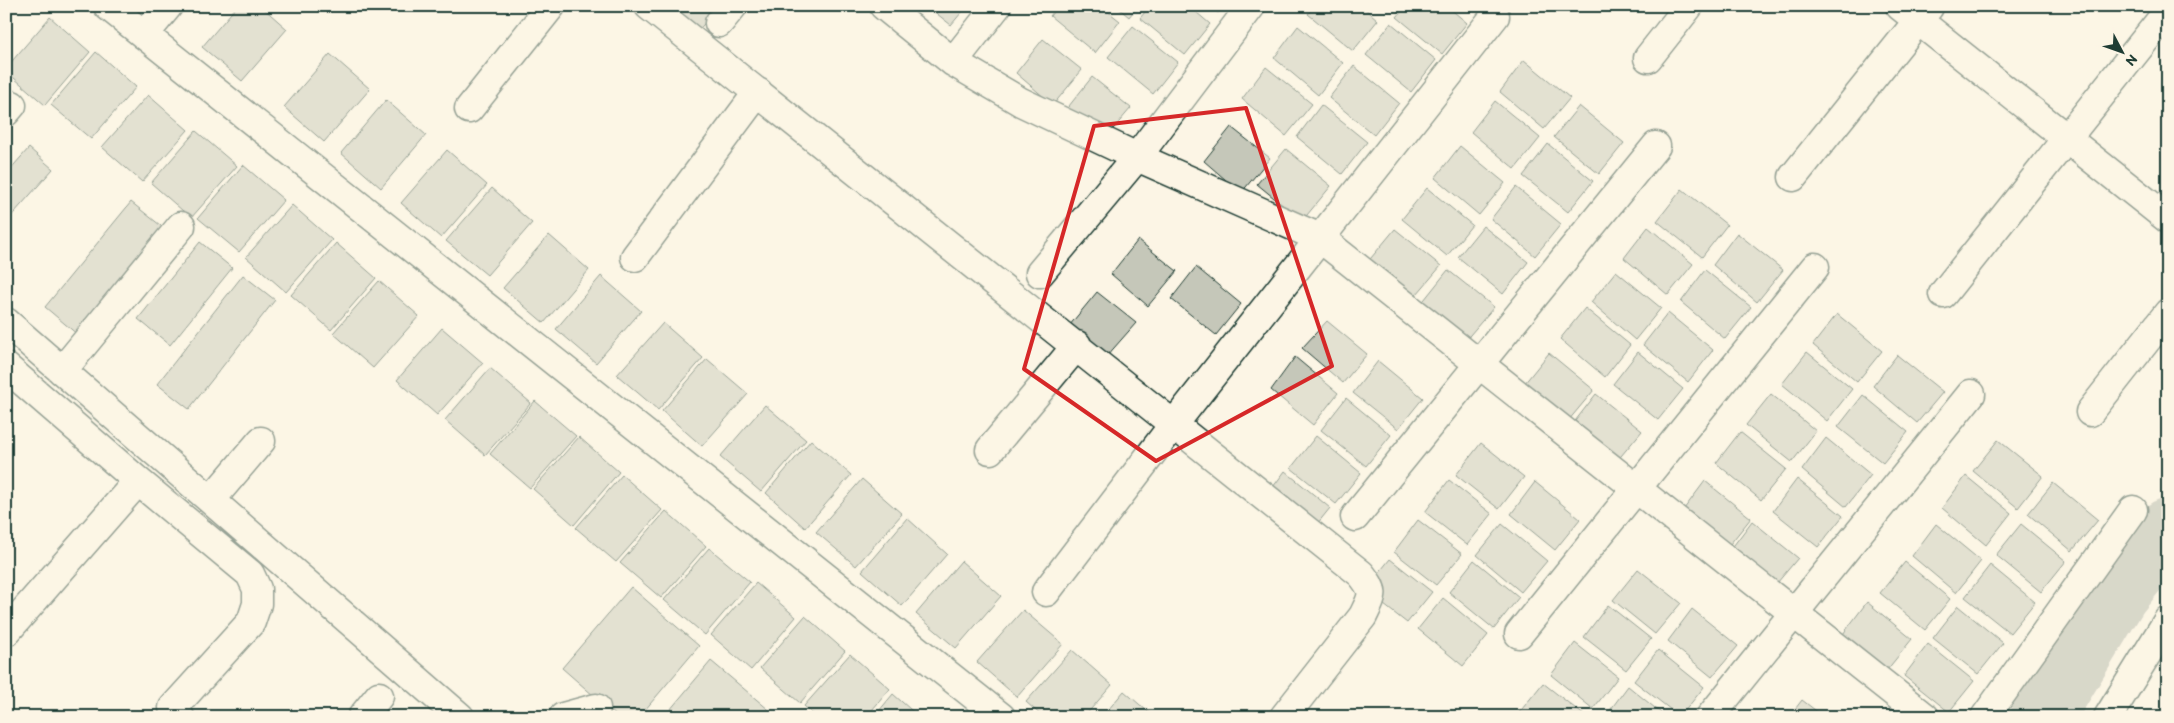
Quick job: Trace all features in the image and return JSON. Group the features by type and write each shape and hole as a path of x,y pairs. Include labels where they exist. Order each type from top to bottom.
{"street":[{"path":"108,6 1001,717"},
{"path":"144,35 168,6"},
{"path":"469,109 551,6"},
{"path":"649,6 1077,345 1361,574 1372,587 1371,599 1363,616 1284,717"},
{"path":"884,6 953,62 1021,102 1137,157 1320,238 1925,717"},
{"path":"953,62 998,6"},
{"path":"1040,273 1137,157 1252,6"},
{"path":"1648,58 1689,6"},
{"path":"1793,177 1916,11 2066,139 2168,219"},
{"path":"1943,294 2168,11"},
{"path":"1046,592 1174,424 1495,16"},
{"path":"635,257 758,92"},
{"path":"1355,517 1656,146"},
{"path":"62,371 181,226"},
{"path":"1519,634 1814,267"},
{"path":"2090,412 2168,313"},
{"path":"6,322 460,717"},
{"path":"990,450 1077,345"},
{"path":"7,368 250,574 257,588 257,604 251,622 173,714"},
{"path":"1710,717 1971,394"},
{"path":"211,500 261,441"},
{"path":"6,632 138,481"},
{"path":"1985,717 2133,510"},
{"path":"2108,717 2168,620"},
{"path":"563,717 596,708"}],"highlighted area":[{"path":"1246,108 1332,366 1156,461 1024,369 1094,126"}],"building":[{"path":"237,6 261,6 287,29 242,81 202,47"},
{"path":"649,6 712,6 716,9 690,41"},
{"path":"927,6 967,6 951,25"},
{"path":"1058,6 1101,6 1120,21 1095,53 1050,16"},
{"path":"1116,6 1138,6 1129,17"},
{"path":"1150,6 1189,6 1210,24 1185,55 1140,18"},
{"path":"1210,6 1224,6 1218,13"},
{"path":"1314,6 1362,6 1378,20 1353,51 1308,14"},
{"path":"1406,6 1447,6 1467,23 1442,54 1397,17"},
{"path":"50,17 90,52 45,105 6,71 6,68"},
{"path":"1391,23 1436,60 1411,92 1366,55"},
{"path":"1133,26 1178,62 1153,94 1108,57"},
{"path":"1298,26 1343,63 1318,95 1274,58"},
{"path":"1043,39 1082,70 1053,105 1016,73"},
{"path":"96,52 136,87 91,139 51,105"},
{"path":"330,54 370,89 324,142 284,107"},
{"path":"1524,60 1570,98 1544,129 1500,92"},
{"path":"1354,66 1399,103 1374,135 1329,98"},
{"path":"1266,67 1312,104 1286,136 1242,99"},
{"path":"1092,77 1131,108 1102,142 1065,111"},
{"path":"148,95 188,130 142,182 102,147"},
{"path":"386,100 426,135 381,188 341,153"},
{"path":"1495,101 1540,138 1515,169 1471,132"},
{"path":"1321,105 1367,142 1342,174 1297,137"},
{"path":"1579,106 1624,143 1599,174 1554,137"},
{"path":"1231,127 1270,158 1241,193 1204,161"},
{"path":"196,131 237,166 191,218 151,183"},
{"path":"1548,144 1593,181 1568,212 1523,176"},
{"path":"1460,146 1505,183 1479,215 1435,178"},
{"path":"29,148 53,169 6,222 6,174"},
{"path":"1286,149 1331,186 1302,221 1257,184"},
{"path":"447,150 487,185 441,238 401,203"},
{"path":"243,165 284,200 239,252 198,218"},
{"path":"1516,187 1561,224 1535,256 1491,219"},
{"path":"492,188 532,223 487,275 446,241"},
{"path":"1427,188 1472,225 1447,256 1402,219"},
{"path":"1682,189 1727,225 1702,257 1657,221"},
{"path":"131,202 165,229 78,335 45,307"},
{"path":"292,205 332,240 286,292 246,257"},
{"path":"1483,226 1528,262 1503,294 1458,257"},
{"path":"1648,227 1693,264 1668,295 1624,258"},
{"path":"1395,229 1441,266 1411,301 1366,264"},
{"path":"1737,233 1783,270 1757,302 1713,265"},
{"path":"549,235 589,270 544,323 503,288"},
{"path":"1138,240 1177,271 1148,306 1111,274"},
{"path":"200,242 232,268 170,345 138,319"},
{"path":"336,243 376,278 331,330 291,295"},
{"path":"1196,267 1241,304 1216,335 1171,299"},
{"path":"1448,270 1494,307 1464,342 1420,305"},
{"path":"1705,270 1751,307 1725,339 1681,302"},
{"path":"1616,271 1661,308 1635,340 1591,302"},
{"path":"243,275 275,300 189,409 157,384"},
{"path":"601,276 641,311 596,363 556,329"},
{"path":"379,281 419,316 373,368 333,333"},
{"path":"1097,292 1136,323 1106,357 1069,326"},
{"path":"1585,308 1630,345 1605,377 1560,339"},
{"path":"1668,313 1713,350 1688,382 1643,345"},
{"path":"1837,314 1882,351 1857,382 1813,345"},
{"path":"1327,321 1367,354 1343,383 1302,348"},
{"path":"663,323 703,358 658,410 617,375"},
{"path":"442,328 483,363 437,415 397,380"},
{"path":"1638,352 1683,389 1658,420 1613,384"},
{"path":"1807,352 1852,389 1827,421 1782,384"},
{"path":"1549,353 1594,390 1568,421 1524,384"},
{"path":"1897,355 1943,392 1917,423 1873,386"},
{"path":"1295,357 1338,393 1313,425 1271,390"},
{"path":"707,359 748,394 702,446 662,411"},
{"path":"1378,361 1423,398 1398,429 1353,393"},
{"path":"490,368 531,403 485,455 445,420"},
{"path":"1596,394 1642,431 1616,462 1572,425"},
{"path":"1771,394 1816,431 1792,462 1746,425"},
{"path":"1863,395 1908,432 1883,463 1838,427"},
{"path":"1346,398 1391,435 1366,466 1321,430"},
{"path":"535,401 576,436 530,488 490,454"},
{"path":"765,405 806,440 761,492 720,457"},
{"path":"1740,432 1786,469 1761,500 1716,463"},
{"path":"1316,436 1361,473 1336,504 1291,468"},
{"path":"579,437 619,472 574,525 533,489"},
{"path":"1826,438 1871,475 1846,507 1802,470"},
{"path":"811,440 851,475 805,528 766,493"},
{"path":"1998,440 2043,476 2018,508 1973,471"},
{"path":"1481,443 1524,477 1499,509 1456,475"},
{"path":"1285,471 1330,508 1305,539 1261,503"},
{"path":"622,475 662,510 616,562 576,528"},
{"path":"1966,476 2011,513 1986,545 1942,508"},
{"path":"862,479 902,514 856,566 816,532"},
{"path":"1797,479 1843,516 1818,547 1773,511"},
{"path":"1449,480 1492,514 1467,545 1425,512"},
{"path":"1705,481 1751,518 1726,549 1681,513"},
{"path":"1535,482 1580,519 1555,550 1511,514"},
{"path":"2053,483 2098,520 2072,551 2028,514"},
{"path":"666,511 706,546 661,598 620,563"},
{"path":"907,518 947,554 902,606 862,571"},
{"path":"1418,520 1462,554 1436,585 1394,552"},
{"path":"1752,521 1798,558 1772,589 1728,553"},
{"path":"1502,524 1547,561 1521,592 1477,555"},
{"path":"1936,524 1981,561 1956,593 1912,556"},
{"path":"2021,524 2066,561 2041,592 1996,555"},
{"path":"709,548 750,582 705,635 664,600"},
{"path":"1390,559 1432,592 1407,623 1365,590"},
{"path":"1474,560 1519,597 1494,629 1449,592"},
{"path":"961,561 1001,596 956,648 916,614"},
{"path":"1905,562 1950,599 1925,630 1880,593"},
{"path":"1990,565 2035,602 2010,633 1965,597"},
{"path":"1638,569 1681,603 1655,634 1613,600"},
{"path":"756,583 796,617 751,670 711,635"},
{"path":"631,587 699,646 639,717 618,717 562,668"},
{"path":"1443,598 1488,635 1463,666 1418,629"},
{"path":"1867,602 1912,639 1887,670 1843,634"},
{"path":"1608,605 1651,639 1626,670 1584,637"},
{"path":"1958,606 2003,643 1978,674 1933,638"},
{"path":"1692,609 1738,646 1712,677 1668,641"},
{"path":"1023,610 1063,644 1017,697 977,662"},
{"path":"805,616 845,651 800,703 760,668"},
{"path":"1575,643 1618,677 1593,709 1551,675"},
{"path":"1928,644 1974,681 1949,712 1904,676"},
{"path":"1072,650 1112,685 1084,717 1043,717 1026,702"},
{"path":"1658,650 1704,687 1680,717 1634,681"},
{"path":"850,654 890,689 866,717 816,717 804,706"},
{"path":"711,661 769,710 763,717 664,717"},
{"path":"1543,683 1585,717 1522,717 1518,714"},
{"path":"1628,686 1666,717 1605,717"},
{"path":"1124,691 1154,717 1102,717"},
{"path":"893,694 919,717 874,717"},
{"path":"1802,700 1824,717 1789,717"}],"waterway":[{"path":"2042,717 2117,593 2168,530"}]}
